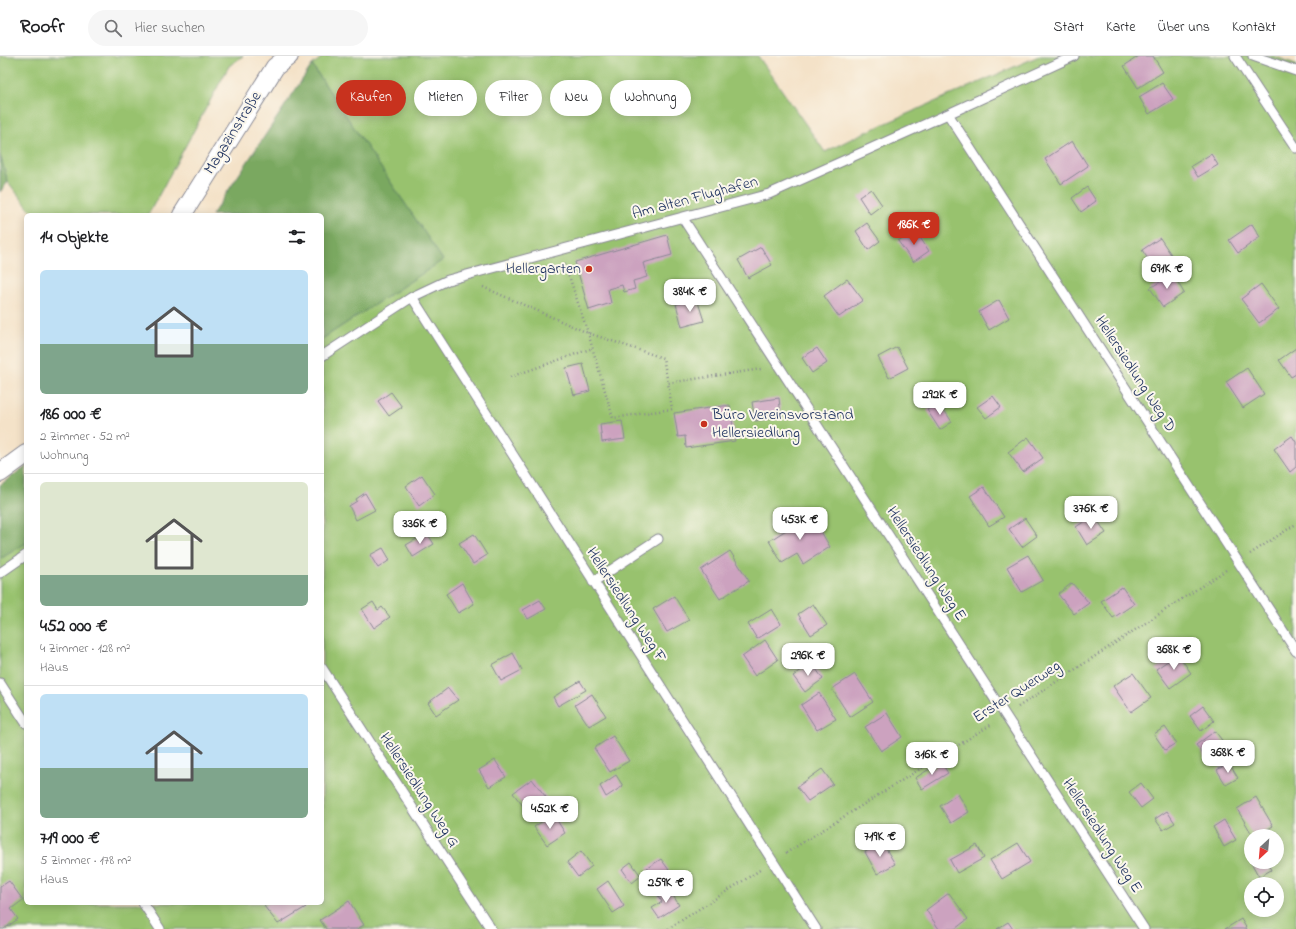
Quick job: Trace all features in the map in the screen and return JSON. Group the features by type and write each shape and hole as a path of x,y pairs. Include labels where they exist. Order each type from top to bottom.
{"street":[{"name":"Magazinstraße","path":"183,213 275,67 289,56"},
{"path":"0,473 24,455"}],"lane":[{"name":"Am alten Flughafen","path":"324,355 412,297 448,280 769,194 1074,56"},
{"path":"1235,56 1296,148"},
{"path":"1253,56 1296,71"},
{"name":"Hellersiedlung Weg D","path":"948,114 1296,651"},
{"name":"Hellersiedlung Weg E","path":"682,217 1144,929"},
{"name":"Hellersiedlung Weg F","path":"412,297 816,929"},
{"path":"593,582 658,539"},
{"path":"0,573 24,556"},
{"name":"Hellersiedlung Weg G","path":"324,671 491,929"},
{"path":"0,683 24,720"},
{"path":"144,905 160,929"}],"path":[{"path":"459,276 588,333 663,358 672,409 613,418 593,348 588,333 560,250"},
{"path":"510,377 593,348"},
{"path":"668,383 780,366"},
{"name":"Erster Querweg","path":"668,929 1006,715 1296,524"}],"green space":[{"path":"0,56 243,56 229,66 149,213 36,213 30,210 8,182 0,155"},
{"path":"324,56 758,56 825,152 857,136 1039,56 1273,56 1296,64 1296,929 0,929 0,559 24,544 24,905 324,905 324,338 442,260 346,116 406,116 406,80 336,80 336,101 312,65"},
{"path":"312,65 336,101 336,116 346,116 443,260 324,338 324,213 213,213"},
{"path":"0,155 8,182 0,192"},
{"path":"24,467 24,544 0,559 0,485"}],"building":[{"path":"1139,56 1153,56 1163,72 1138,88 1124,66"},
{"path":"1162,83 1173,99 1149,114 1139,97"},
{"path":"1072,141 1088,166 1061,184 1045,159"},
{"path":"1211,154 1218,165 1198,177 1191,166"},
{"path":"1087,187 1096,201 1081,212 1072,198"},
{"path":"871,189 882,205 870,214 859,197"},
{"path":"867,223 880,241 868,250 856,231"},
{"path":"1252,224 1260,237 1238,253 1229,240"},
{"path":"915,230 929,251 913,262 898,241"},
{"name":"Hellergarten","path":"667,235 672,255 643,263 647,277 633,281 635,289 624,292 622,285 608,289 611,303 589,310 575,262"},
{"path":"1160,238 1174,259 1156,271 1142,250"},
{"path":"761,247 772,265 748,278 738,260"},
{"path":"1173,274 1184,293 1163,307 1150,288"},
{"path":"847,279 863,300 839,317 824,296"},
{"path":"1261,284 1279,309 1259,323 1241,299"},
{"path":"697,299 704,321 682,327 676,304"},
{"path":"999,300 1009,318 989,330 979,312"},
{"path":"897,347 908,368 889,378 878,357"},
{"path":"817,348 827,363 812,373 802,358"},
{"path":"1296,348 1296,374 1291,377 1279,360"},
{"path":"583,364 590,391 574,395 566,368"},
{"path":"1247,368 1264,394 1243,408 1226,382"},
{"path":"391,392 402,407 389,416 378,401"},
{"path":"993,396 1001,407 986,418 977,407"},
{"path":"779,398 781,417 755,421 752,402"},
{"path":"939,402 952,422 940,430 927,410"},
{"name":"Büro Vereinsvorstand Hellersiedlung","path":"730,405 735,441 686,448 685,436 678,437 674,413"},
{"path":"622,421 625,439 602,442 600,424"},
{"path":"1292,436 1296,442 1296,467 1290,472 1274,449"},
{"path":"1028,437 1043,458 1023,472 1008,452"},
{"path":"422,475 435,494 419,506 406,486"},
{"path":"984,487 1004,517 989,526 970,496"},
{"path":"365,493 375,510 356,520 349,506"},
{"path":"811,514 830,547 803,564 797,554 782,563 769,541"},
{"path":"1094,515 1106,533 1087,545 1076,527"},
{"path":"1025,518 1037,536 1022,547 1009,529"},
{"path":"427,533 434,544 413,557 406,545"},
{"path":"474,534 487,555 473,564 459,543"},
{"path":"383,548 390,560 378,568 370,555"},
{"path":"730,551 749,581 720,599 701,570"},
{"path":"1028,555 1043,580 1022,592 1007,567"},
{"path":"462,583 474,604 458,613 446,594"},
{"path":"1072,583 1089,603 1074,614 1058,594"},
{"path":"1122,587 1134,604 1113,618 1101,601"},
{"path":"674,596 689,620 667,632 653,609"},
{"path":"540,600 546,609 528,619 523,610"},
{"path":"373,602 378,610 382,607 390,617 374,628 362,609"},
{"path":"813,604 827,625 811,635 798,614"},
{"path":"772,609 781,624 757,639 748,624"},
{"path":"765,640 778,660 755,676 742,657"},
{"path":"513,653 522,670 501,681 492,665"},
{"path":"1178,654 1191,673 1170,688 1156,669"},
{"path":"812,663 823,679 805,692 793,676"},
{"path":"1133,673 1151,698 1131,712 1113,686"},
{"path":"855,674 873,702 850,717 832,689"},
{"path":"580,681 586,690 558,706 553,697"},
{"path":"448,688 458,700 436,715 428,703"},
{"path":"819,693 836,719 817,730 801,705"},
{"path":"592,694 606,716 589,726 575,705"},
{"path":"1203,706 1214,721 1201,731 1190,716"},
{"path":"887,713 902,737 881,751 865,727"},
{"path":"1165,727 1176,743 1165,750 1154,734"},
{"path":"1215,731 1230,751 1211,765 1196,745"},
{"path":"613,736 629,761 610,772 594,748"},
{"path":"495,760 506,777 489,787 479,770"},
{"path":"941,762 948,773 922,789 915,778"},
{"path":"1229,763 1238,778 1226,785 1217,770"},
{"path":"822,769 833,784 808,801 797,787"},
{"path":"616,775 623,786 606,797 600,786"},
{"path":"532,779 549,801 530,815 513,793"},
{"path":"1141,783 1153,799 1141,808 1129,792"},
{"path":"958,794 969,812 951,823 940,806"},
{"path":"1256,797 1273,826 1268,829 1249,829 1237,809"},
{"path":"1167,811 1175,823 1163,830 1155,819"},
{"path":"553,814 565,833 547,845 534,827"},
{"path":"1224,820 1236,840 1224,847 1213,827"},
{"path":"882,842 895,864 877,874 865,852"},
{"path":"1018,843 1030,862 1002,879 990,860"},
{"path":"977,845 984,858 957,873 950,860"},
{"path":"581,851 592,866 578,877 567,862"},
{"path":"661,859 669,870 655,880 647,868"},
{"path":"631,862 641,876 632,883 622,869"},
{"path":"1255,869 1270,869 1271,870 1259,877"},
{"path":"9,881 23,900 11,909 18,919 4,929 0,929 0,887"},
{"path":"608,881 624,906 613,913 597,889"},
{"path":"669,889 679,905 659,918 652,908 662,902 658,896"},
{"path":"949,893 968,919 955,929 939,929 926,910"},
{"path":"349,901 364,925 357,929 326,929 320,920"},
{"path":"304,905 306,907 278,924 264,906"},
{"path":"1241,919 1247,929 1225,929"},
{"path":"1008,922 1013,929 997,929"}],"place":[{"name":"Hellergarten","path":"589,269"},
{"name":"Büro Vereinsvorstand Hellersiedlung","path":"704,424"}]}
